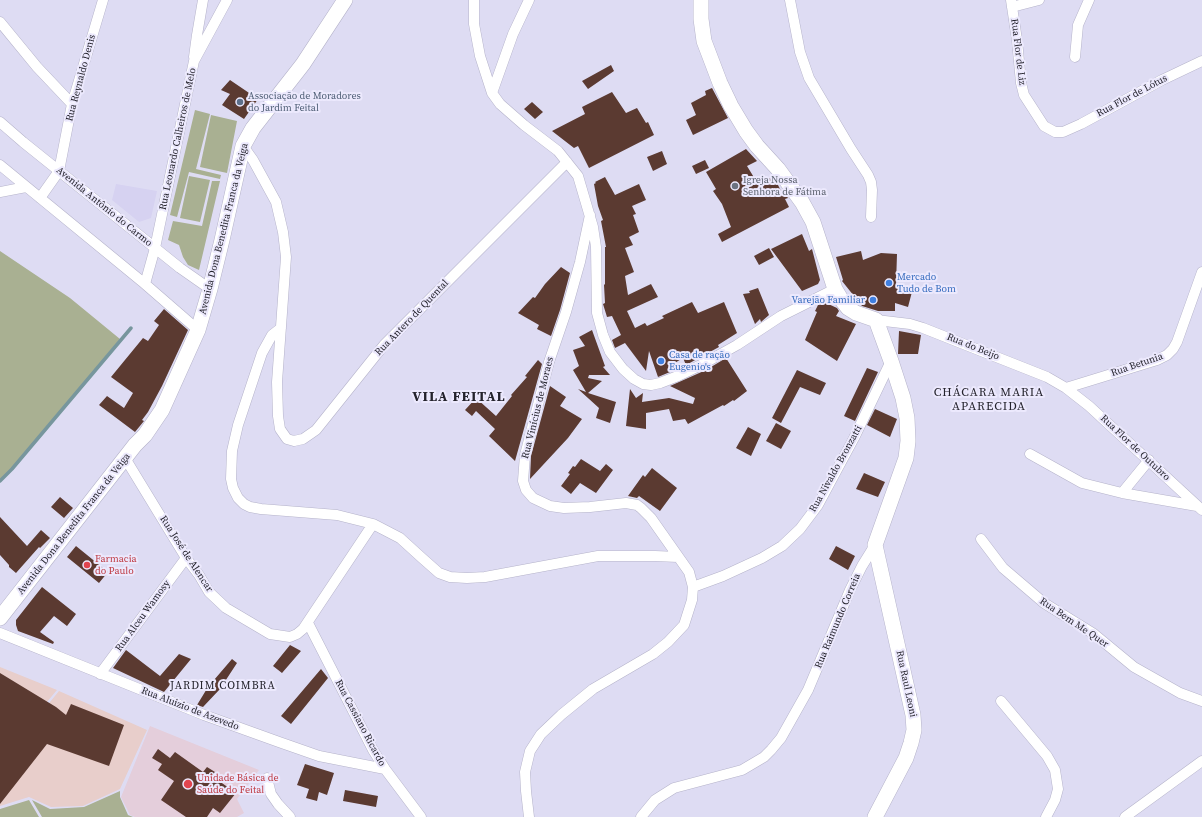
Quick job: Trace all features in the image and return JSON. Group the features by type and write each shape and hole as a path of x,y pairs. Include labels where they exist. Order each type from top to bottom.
{"street":[{"name":"Rua Reynaldo Denis","path":"40,198 59,171 72,104 103,0"},
{"path":"194,61 203,0"},
{"name":"Rua Leonardo Calheiros de Melo","path":"145,284 155,248 194,61 227,0"},
{"name":"Avenida Dona Benedita Franca da Veiga","path":"0,618 125,458 145,435 162,410 198,330 210,290 243,146 253,128 303,64 346,0"},
{"path":"474,0 474,24 480,56 492,93 500,104 524,125 558,151 578,176 590,215 596,247 597,313 603,335 610,352 623,369 634,379 643,384 651,385 660,383 703,364 737,345 781,316 835,289"},
{"path":"492,93 513,34 530,0"},
{"path":"701,0 701,19 704,41 720,83 732,106 757,146 778,169 802,202 813,222 835,289 848,308 864,317 876,320"},
{"path":"790,0 800,52 810,78 871,182 872,190 870,218"},
{"path":"1011,4 1039,0"},
{"path":"1075,57 1078,25 1089,0"},
{"name":"Rua Flor de Liz","path":"1011,4 1021,83 1024,95 1044,126 1055,132 1063,132"},
{"path":"0,22 37,67 72,104"},
{"name":"Rua Flor de Lótus","path":"1063,132 1081,124 1162,80 1202,61"},
{"name":"Avenida Antônio do Carmo","path":"0,122 180,268 210,290"},
{"name":"Rua Antero de Quental","path":"243,146 271,191 281,218 286,257 277,382 278,416 280,429 287,439 294,441 303,439 316,430 384,345 567,162"},
{"path":"0,165 145,284 198,330"},
{"path":"0,192 26,187"},
{"name":"Rua Vinícius de Moraes","path":"529,817 525,772 530,751 541,734 560,715 593,689 653,654 668,642 684,625 692,600 693,587 689,572 651,518 637,505 626,503 564,508 550,506 533,498 526,490 523,481 525,455 549,362 566,312 580,262 590,215"},
{"name":"Rua Betunia","path":"1066,388 1157,360 1167,355 1177,342 1202,272"},
{"name":"Rua do Beijo","path":"876,320 910,324 923,328 1047,377 1066,388"},
{"name":"Rua Raimundo Correia","path":"641,817 655,800 674,788 742,770 764,757 781,738 808,690 850,590 875,545 906,458 908,441 907,418 903,398 876,320"},
{"path":"280,328 272,335 262,353 238,426 232,451 231,479 233,488 238,498 244,504 261,509 337,515 373,524 400,538 440,573 450,577 485,577 598,556 678,557"},
{"name":"Rua Nivaldo Bronzatti","path":"693,587 723,576 762,558 782,546 800,529 818,505 854,438 891,361"},
{"name":"Rua Flor de Outubro","path":"1066,388 1089,406 1200,508"},
{"path":"1030,454 1082,483 1122,493 1200,508"},
{"name":"Rua José de Alencar","path":"125,458 186,558 199,575 209,592 226,608 270,634 290,637 297,634 308,623 373,524"},
{"path":"1122,493 1148,460"},
{"name":"Rua Bem Me Quer","path":"981,539 1003,568 1044,603 1094,634 1134,667 1180,693 1202,701"},
{"name":"Rua Raul Leoni","path":"875,545 913,715 914,730 906,758 875,817"},
{"name":"Rua Alceu Wamosy","path":"100,674 186,558"},
{"name":"Rua Cassiano Ricardo","path":"308,623 373,750 385,769 421,817"},
{"name":"Rua Aluizio de Azevedo","path":"0,633 204,715 319,756 385,769"},
{"path":"1001,702 1047,756 1055,770 1058,789 1046,817"},
{"path":"1125,817 1202,761"},
{"path":"267,778 271,794 290,817"}],"shaded area":[{"path":"116,184 157,191 151,218 139,222 112,200"},
{"path":"0,667 57,690 0,758"},
{"path":"59,691 147,730 120,789 83,806 51,807 29,797 0,806 0,763"},
{"name":"Unidade Básica de Saúde do Feital","path":"150,726 259,770 237,799 244,813 237,817 135,817 130,815 121,797"}],"green space":[{"path":"195,110 210,114 196,169 221,175 220,179 189,172 177,217 170,215"},
{"path":"211,115 237,121 227,173 200,167"},
{"path":"189,176 210,180 200,222 180,218"},
{"path":"212,181 220,181 199,270 188,265 183,257 179,245 168,240 173,221 202,226"},
{"path":"0,251 70,298 120,339 12,469 0,481"},
{"path":"120,791 120,797 128,815 133,817 42,817 32,800 50,809 84,807"},
{"path":"29,800 39,817 0,817 0,809"}],"building":[{"path":"611,65 614,71 588,89 582,81"},
{"name":"Associação de Moradores do Jardim Feital","path":"230,80 258,99 244,119 222,105 230,94 221,90"},
{"path":"712,88 728,118 693,135 686,120 696,115 691,103 706,95 705,91"},
{"path":"612,92 626,113 637,108 646,123 648,122 654,135 589,168 578,146 574,148 552,131 585,114 582,107"},
{"path":"532,102 543,112 535,119 524,109"},
{"path":"746,149 757,161 747,166 758,184 770,178 774,184 777,183 781,191 782,190 788,198 785,199 789,207 722,242 718,234 731,227 722,204 713,191 716,189 706,172"},
{"path":"662,151 667,164 653,171 647,157"},
{"path":"705,160 709,168 696,174 692,166"},
{"path":"605,177 615,195 639,184 646,200 632,206 636,214 633,215 639,232 629,237 633,245 625,248 634,272 625,276 628,295 651,284 658,297 627,311 635,328 645,323 647,326 664,318 662,316 692,302 698,313 724,302 737,333 718,345 719,347 686,365 683,358 668,367 670,372 658,377 649,351 646,371 625,343 615,348 612,340 621,335 612,316 607,317 603,304 605,303 604,285 606,247 601,221 603,220 598,206 594,184"},
{"path":"802,234 809,251 812,249 820,280 818,284 802,291 771,249"},
{"path":"769,248 774,257 759,265 754,256"},
{"path":"861,251 863,260 881,253 897,254 896,285 913,288 908,307 895,303 895,311 878,311 862,306 842,281 843,280 836,257"},
{"path":"561,267 570,273 551,336 537,329 539,325 518,313 533,297 535,298 545,284"},
{"path":"758,288 769,315 761,322 760,319 755,324 743,294 750,293 749,291"},
{"path":"824,302 837,308 839,311 836,316 856,324 837,361 805,340 817,312 815,311 818,305"},
{"path":"164,309 188,330 162,386 142,420 144,421 135,432 99,405 107,396 124,408 133,393 111,377 143,338 148,341 159,325 154,321"},
{"path":"592,330 605,366 603,367 610,375 589,375 588,378 602,381 588,393 616,402 610,423 596,418 599,408 578,389 586,392 573,370 579,366 573,350 585,346 579,337"},
{"path":"899,331 921,335 918,354 898,354"},
{"path":"726,358 747,391 734,401 733,400 724,406 723,405 688,424 685,419 673,421 669,409 646,413 646,429 626,426 630,389 636,398 643,393 642,402 669,398 693,404 695,398 670,386 706,370"},
{"path":"538,360 542,364 515,461 489,436 495,429 476,411 472,416 465,410 476,398 496,416 512,396 511,395 527,377 525,376"},
{"path":"867,368 878,372 855,421 844,416"},
{"path":"797,370 826,383 820,395 800,387 781,423 772,418"},
{"path":"550,386 566,397 560,406 582,419 568,438 530,479 531,456"},
{"path":"875,409 897,419 890,437 867,425"},
{"path":"776,423 791,431 781,449 766,441"},
{"path":"748,427 761,434 751,456 736,448"},
{"path":"581,459 600,471 606,464 613,470 596,493 580,483 571,494 561,486 570,474 568,473 573,466 575,467"},
{"path":"652,468 677,488 660,511 639,496 637,498 628,496 643,475 645,477"},
{"path":"864,473 885,482 878,497 856,489"},
{"path":"60,497 73,508 64,518 51,507"},
{"path":"0,517 27,546 41,530 50,538 40,548 39,547 16,573 9,567 0,555"},
{"name":"Farmacia do Paulo","path":"76,546 108,572 99,583 67,557"},
{"path":"836,546 855,556 848,570 829,559"},
{"path":"42,587 76,614 67,626 54,616 40,632 54,642 53,644 18,631 16,625 16,620"},
{"path":"290,645 301,651 282,673 273,666"},
{"path":"126,650 160,676 179,654 191,659 164,692 113,668"},
{"path":"232,659 237,663 220,689 203,707 197,705 208,687"},
{"path":"321,669 328,678 291,724 281,716"},
{"path":"0,673 56,707 66,715 71,704 124,725 109,766 47,744 0,804"},
{"name":"Unidade Básica de Saúde do Feital","path":"158,749 170,758 175,752 203,772 207,767 215,772 212,776 236,793 220,813 213,808 207,817 186,817 161,800 174,781 158,770 162,764 152,758"},
{"path":"305,764 334,773 327,795 319,792 317,801 306,798 309,789 297,785"},
{"path":"345,790 378,796 376,807 343,801"}],"waterway":[{"path":"0,481 12,469 131,328"}],"place":[{"name":"Associação de Moradores do Jardim Feital","path":"240,102"},
{"name":"Igreja Nossa Senhora de Fátima","path":"735,186"},
{"name":"Mercado Tudo de Bom","path":"889,283"},
{"name":"Varejão Familiar","path":"873,300"},
{"name":"Casa de ração Eugenio's","path":"661,361"},
{"name":"Farmacia do Paulo","path":"87,565"},
{"name":"Unidade Básica de Saúde do Feital","path":"188,784"}],"district":[{"name":"VILA FEITAL","path":"459,397"},
{"name":"CHÁCARA MARIA APARECIDA","path":"989,400"},
{"name":"JARDIM COIMBRA","path":"223,686"}]}
